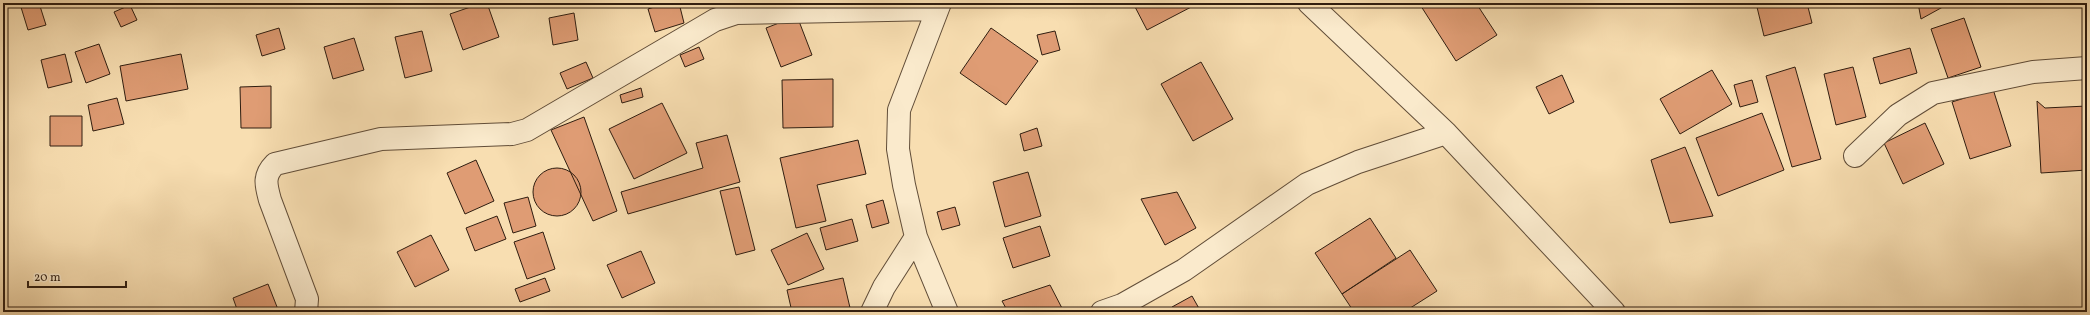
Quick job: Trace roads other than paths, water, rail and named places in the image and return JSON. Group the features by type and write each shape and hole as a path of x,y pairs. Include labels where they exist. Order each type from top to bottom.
{"street":[{"path":"1310,3 1446,133 1614,312"},
{"path":"306,312 307,300 270,200 266,183 268,171 275,164 381,139 512,134 527,130 704,27 736,13 939,6 899,110 898,149 904,185 916,237 948,312"},
{"path":"1854,156 1898,116 1933,93 2032,72 2087,68"},
{"path":"1102,312 1122,305 1184,270 1307,184 1358,162 1446,133"},
{"path":"872,312 884,287 916,237"}]}
